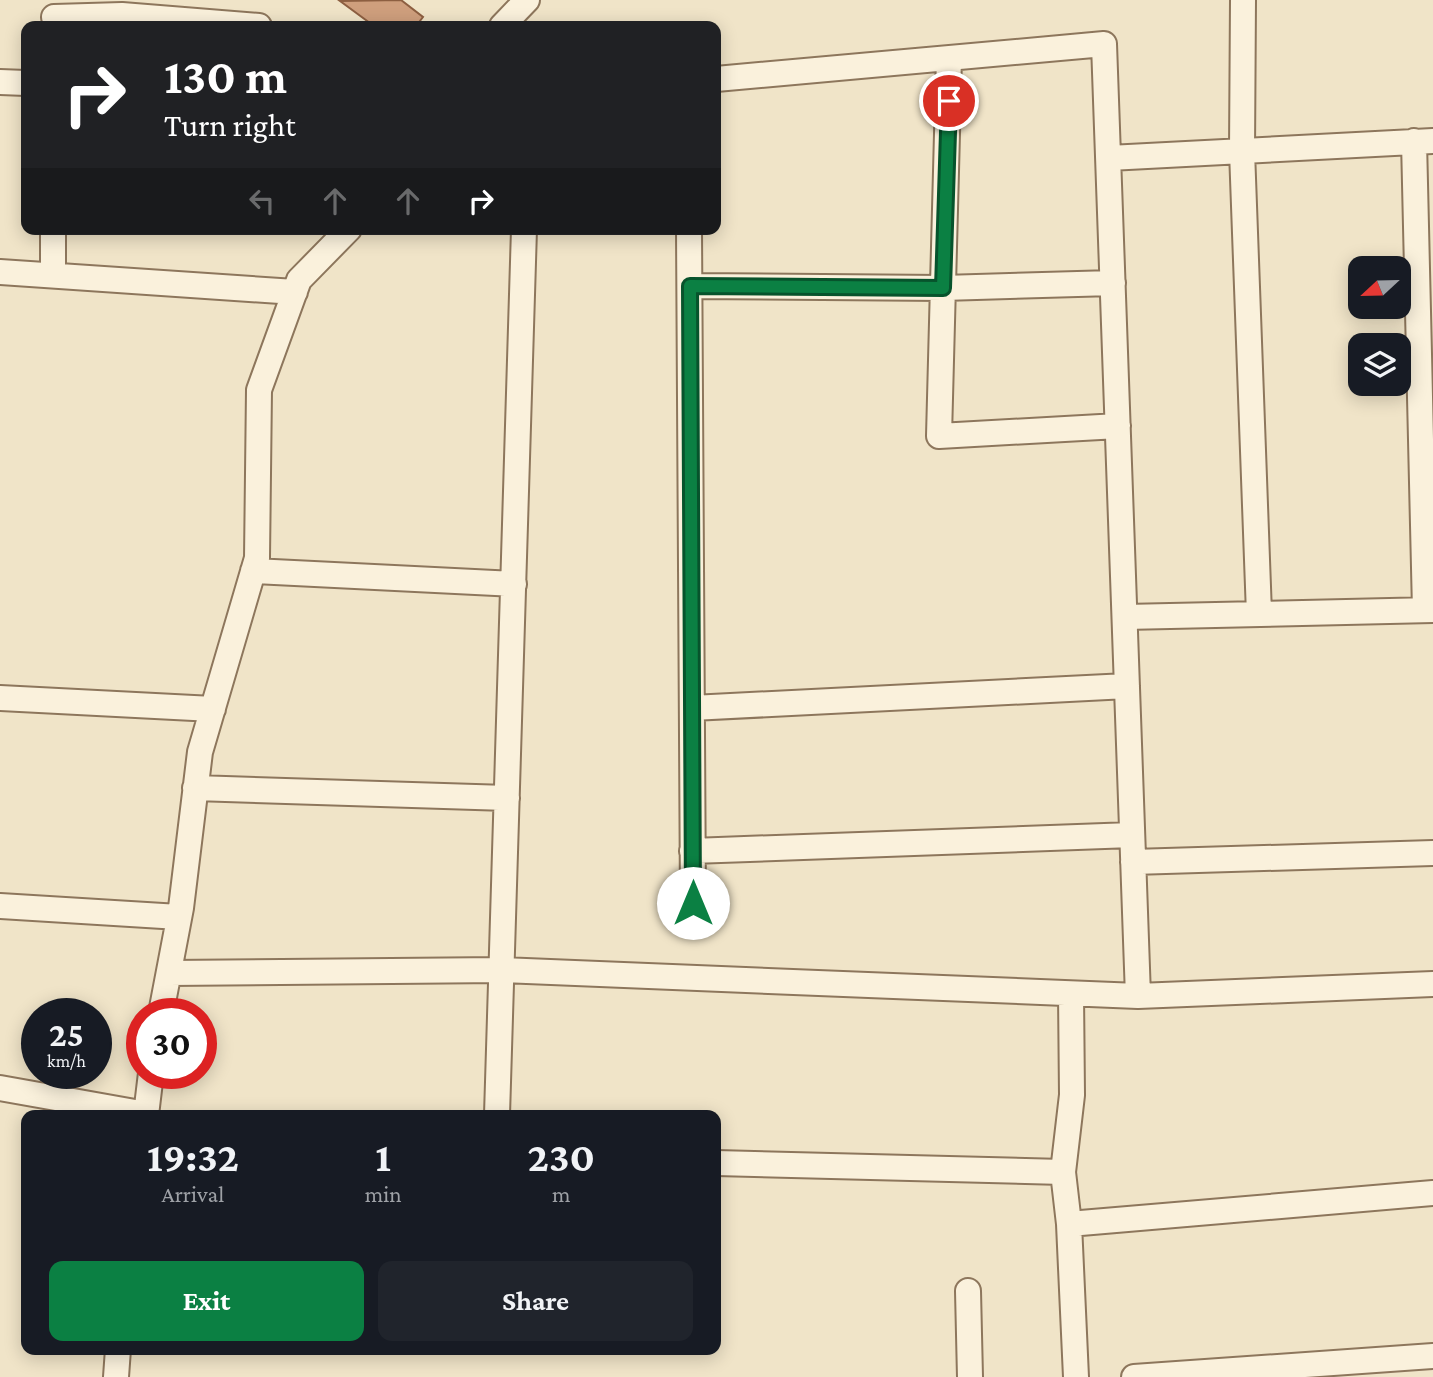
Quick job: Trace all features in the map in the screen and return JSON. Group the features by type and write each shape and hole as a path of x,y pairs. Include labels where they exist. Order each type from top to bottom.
{"street":[{"path":"1243,0 1242,151 1259,614"},
{"path":"54,14 122,15 197,21"},
{"path":"721,79 1104,44 1138,996"},
{"path":"949,58 939,436 1118,426"},
{"path":"0,82 21,83"},
{"path":"1109,158 1423,141 1429,610 1125,617"},
{"path":"53,235 53,274"},
{"path":"164,998 179,917 200,752 257,558 259,390 299,280 343,235"},
{"path":"497,1110 524,235"},
{"path":"690,235 693,903"},
{"path":"0,272 295,292"},
{"path":"690,286 943,288 1113,283"},
{"path":"253,572 514,584"},
{"path":"692,708 1127,686"},
{"path":"0,698 213,709"},
{"path":"195,788 507,798"},
{"path":"692,851 1132,835"},
{"path":"1133,862 1433,853"},
{"path":"0,906 179,917"},
{"path":"169,973 501,971 1138,996 1433,984"},
{"path":"1071,994 1072,1095 1063,1172 1069,1224 1076,1377"},
{"path":"0,1088 124,1110"},
{"path":"146,1110 149,1089"},
{"path":"721,1163 1063,1172"},
{"path":"1069,1224 1433,1193"},
{"path":"968,1291 970,1377"},
{"path":"116,1377 118,1355"},
{"path":"1135,1377 1433,1356"}],"building":[{"path":"401,0 423,17 420,21 367,21 340,1"}],"route":[{"path":"693,903 690,286 943,288 949,101"}]}
